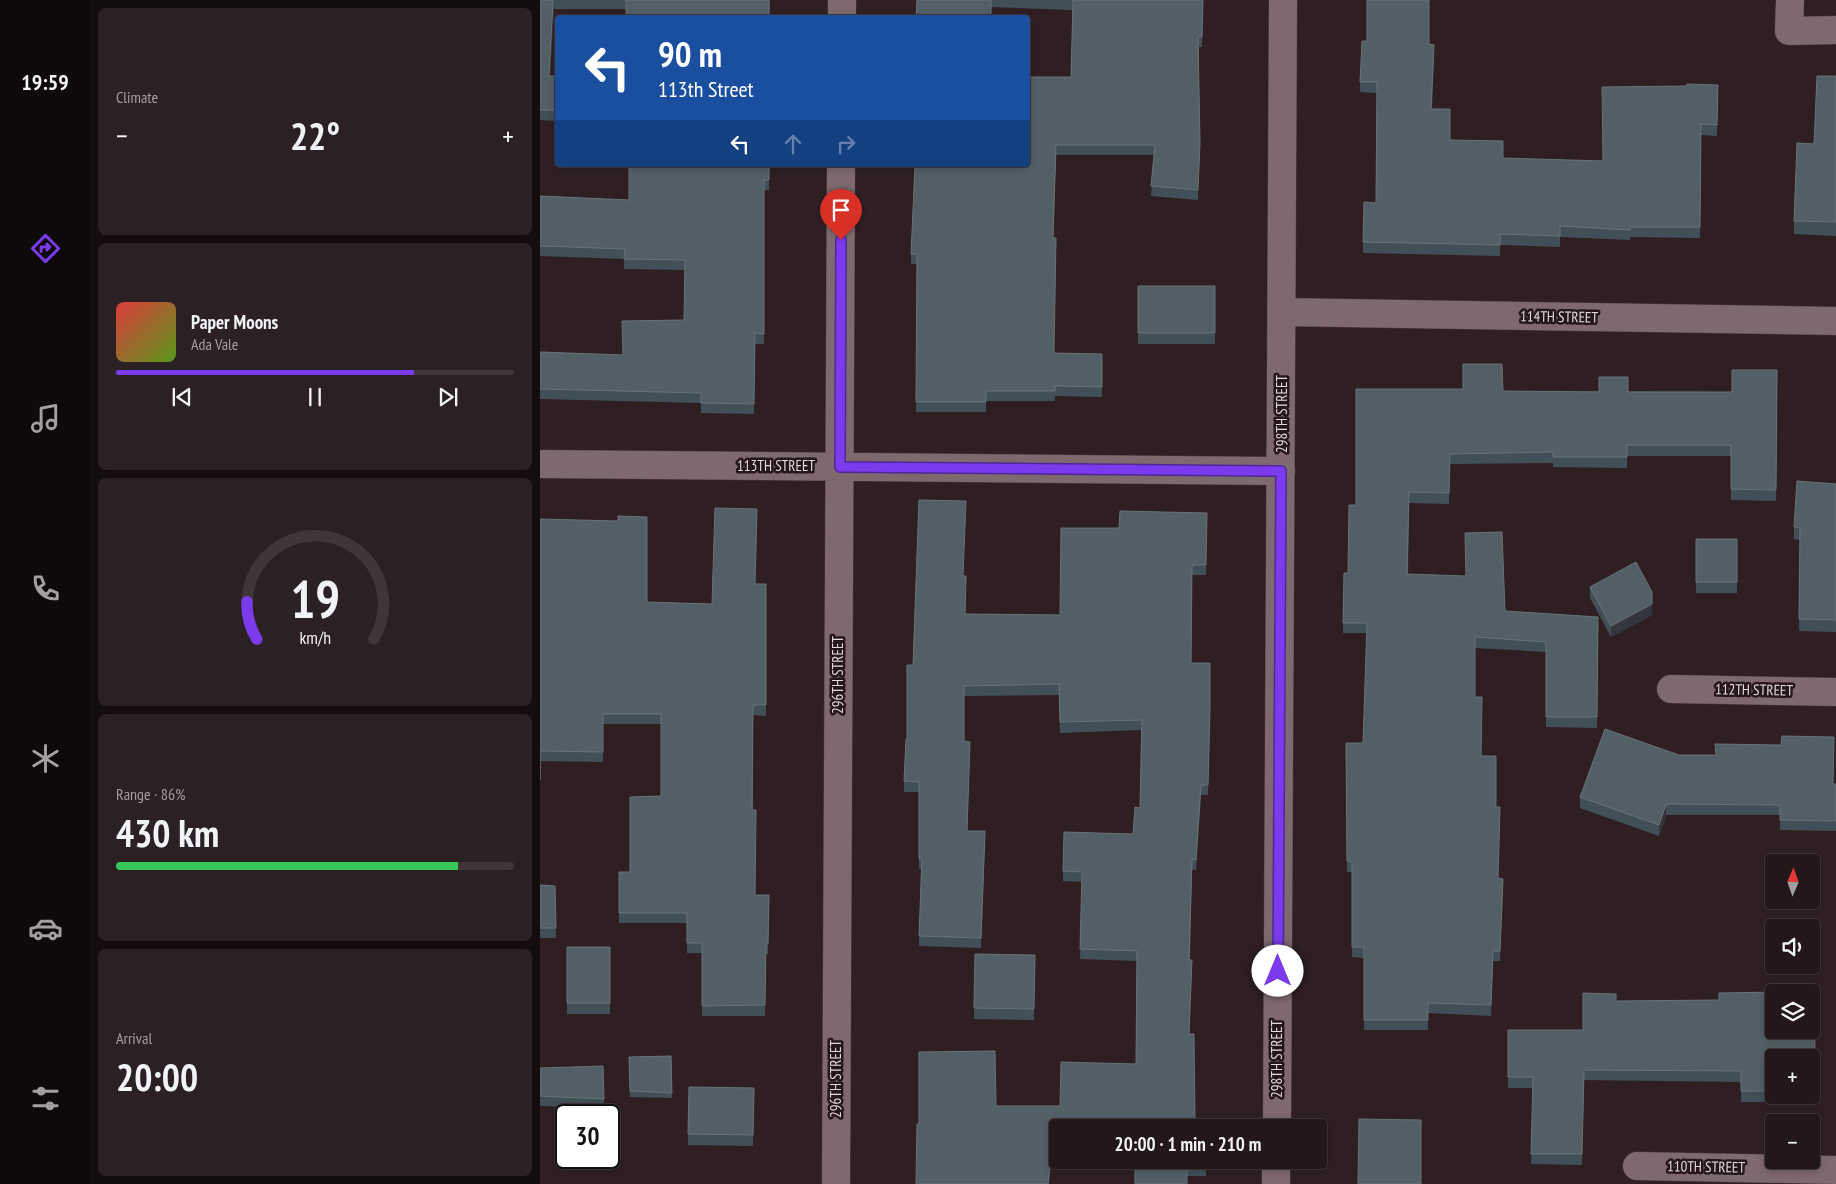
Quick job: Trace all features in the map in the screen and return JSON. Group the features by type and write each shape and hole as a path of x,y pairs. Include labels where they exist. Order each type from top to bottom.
{"street":[{"path":"842,0 842,15"},
{"name":"298TH STREET","path":"1277,1119 1283,0"},
{"path":"1790,0 1789,31 1836,30"},
{"name":"296TH STREET","path":"836,1184 841,167"},
{"name":"114TH STREET","path":"1282,312 1836,321"},
{"name":"113TH STREET","path":"540,464 1281,471"},
{"name":"112TH STREET","path":"1671,689 1836,692"},
{"name":"110TH STREET","path":"1637,1166 1707,1176 1836,1170"},
{"path":"1276,1169 1276,1184"}],"building":[{"path":"540,0 553,0 549,76 555,76 555,110 540,110"},
{"path":"626,0 769,0 769,15 626,15"},
{"path":"917,0 991,0 991,15 916,15"},
{"path":"1073,0 1203,0 1202,37 1198,37 1200,143 1198,190 1151,186 1155,145 1056,145 1053,238 1056,238 1054,353 1102,354 1102,387 1055,386 1055,391 986,391 986,402 916,402 917,254 911,254 915,167 1030,167 1030,77 1071,77"},
{"path":"1367,0 1429,0 1429,44 1434,45 1431,109 1450,109 1450,140 1503,141 1503,158 1603,161 1602,87 1687,86 1687,84 1718,85 1717,125 1701,124 1700,227 1630,227 1630,230 1560,226 1560,236 1500,234 1500,245 1363,242 1364,202 1376,203 1377,82 1360,82 1362,41 1367,41"},
{"path":"1817,76 1836,76 1836,222 1794,221 1797,143 1814,144"},
{"path":"629,167 769,167 769,180 764,180 764,334 755,333 754,404 701,403 701,393 540,389 540,352 623,355 622,321 684,320 685,260 624,259 625,249 540,246 540,196 629,200"},
{"path":"1138,286 1215,286 1215,333 1138,333"},
{"path":"1463,364 1502,364 1503,391 1599,392 1599,377 1628,377 1628,392 1732,392 1732,370 1777,370 1776,490 1731,489 1731,445 1627,445 1627,457 1553,457 1553,452 1450,454 1449,493 1409,492 1407,574 1466,576 1465,533 1502,532 1505,611 1598,617 1597,717 1546,717 1546,642 1475,637 1475,697 1482,697 1481,756 1496,756 1496,807 1500,807 1498,878 1503,879 1500,951 1493,951 1491,1005 1428,1003 1428,1020 1364,1020 1364,947 1352,947 1352,862 1347,861 1346,743 1363,743 1367,623 1343,623 1344,573 1348,573 1349,505 1356,505 1356,389 1463,389"},
{"path":"1797,481 1836,484 1836,620 1799,619 1800,528 1794,527"},
{"path":"919,500 966,501 963,576 966,576 965,614 1060,615 1061,528 1119,528 1120,511 1207,513 1206,565 1192,565 1191,663 1210,663 1208,785 1201,785 1196,860 1192,859 1189,960 1192,960 1189,1034 1194,1034 1195,1119 1049,1119 1048,1184 916,1184 917,1124 919,1124 919,1052 995,1051 996,1106 1060,1106 1061,1062 1136,1064 1137,951 1080,949 1082,872 1063,871 1064,832 1133,834 1135,807 1140,808 1142,720 1060,722 1059,684 964,686 964,741 970,742 967,831 985,831 981,938 919,936 922,859 919,859 919,782 904,781 907,739 907,665 913,665"},
{"path":"715,508 757,509 755,584 766,584 766,705 753,705 752,810 756,810 755,895 769,895 765,1005 702,1006 702,943 687,943 687,913 619,913 619,872 630,872 630,797 661,796 661,714 603,714 603,752 540,751 540,519 618,521 618,516 647,517 647,602 712,604"},
{"path":"1696,539 1737,539 1737,582 1696,582"},
{"path":"1636,562 1652,592 1652,604 1611,626 1590,587"},
{"path":"1605,729 1679,755 1716,755 1715,744 1781,745 1782,736 1834,737 1833,784 1836,784 1836,821 1780,820 1780,805 1666,804 1659,825 1580,797"},
{"path":"540,885 555,886 556,928 540,928"},
{"path":"567,947 610,947 610,1003 567,1003"},
{"path":"975,954 1035,955 1034,1009 974,1008"},
{"path":"1765,992 1765,1039 1815,1039 1815,1049 1765,1049 1765,1091 1741,1091 1741,1071 1584,1070 1582,1154 1531,1154 1533,1077 1508,1077 1508,1030 1583,1030 1583,993 1616,994 1616,1001 1719,1000 1719,993"},
{"path":"671,1056 672,1093 630,1091 629,1057"},
{"path":"603,1066 604,1099 540,1096 540,1068"},
{"path":"689,1087 754,1088 753,1135 688,1134"},
{"path":"1359,1119 1421,1120 1421,1184 1358,1184"},
{"path":"1135,1169 1187,1169 1187,1184 1135,1184"}],"route":[{"path":"841,240 840,467 1281,471 1278,971"}]}
